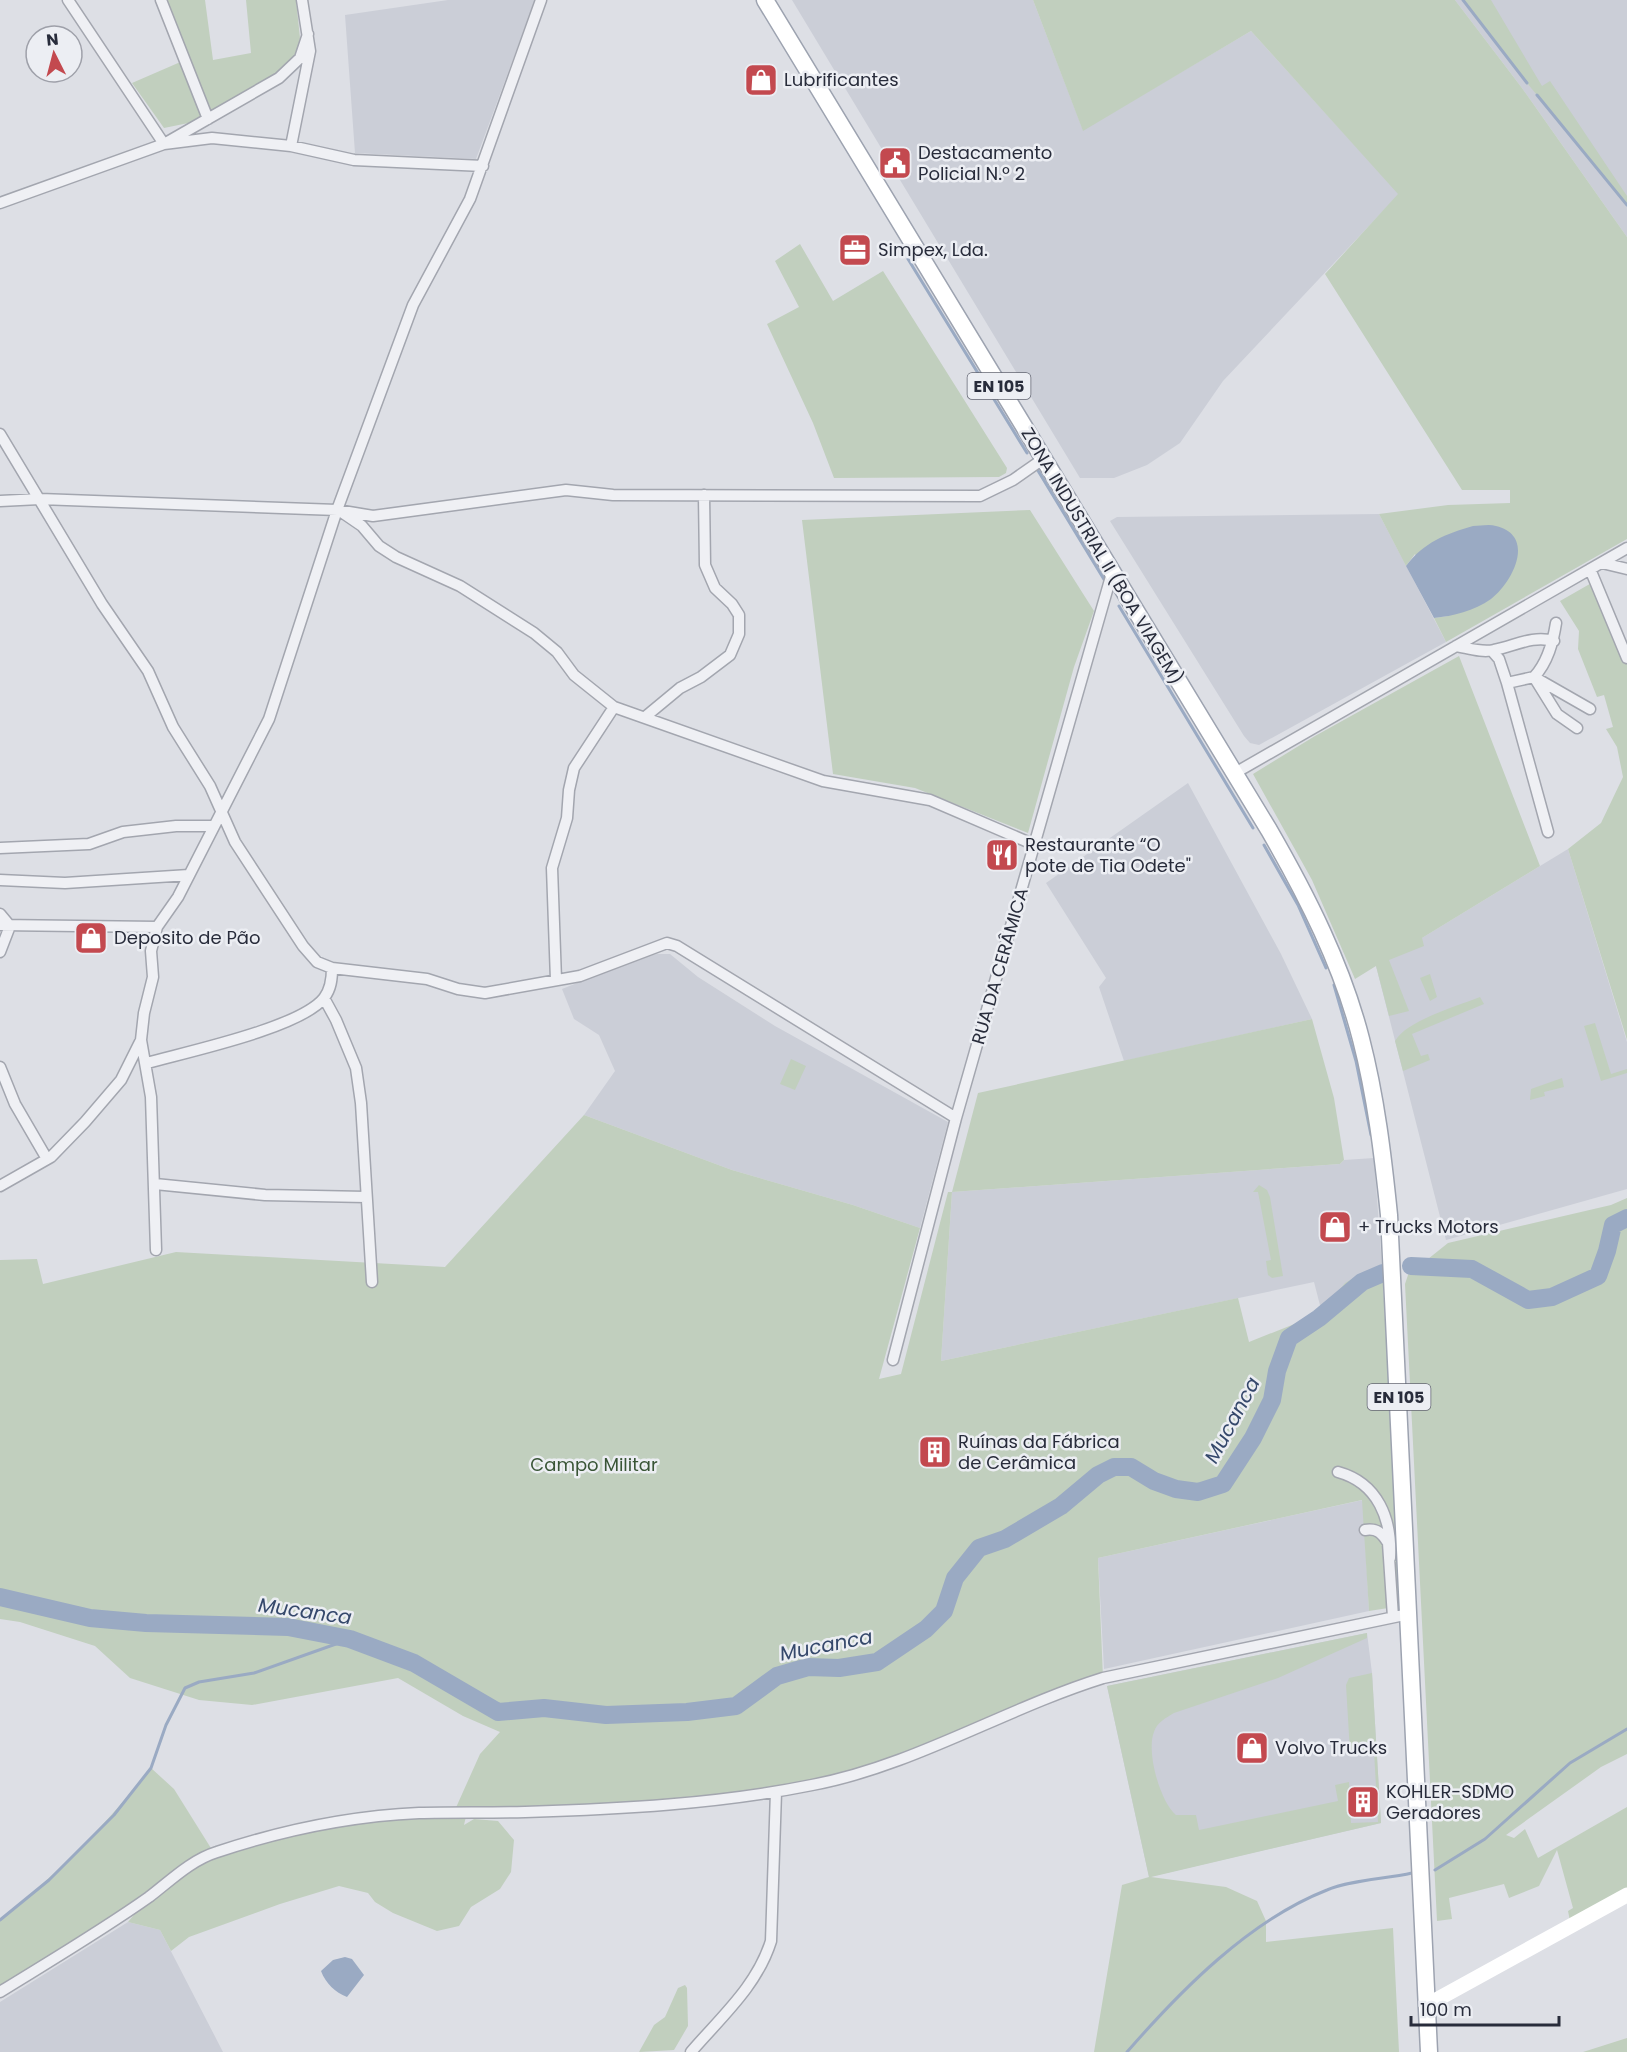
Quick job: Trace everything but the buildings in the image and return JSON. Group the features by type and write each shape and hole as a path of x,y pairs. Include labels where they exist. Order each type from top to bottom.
{"main road":[{"name":"ZONA INDUSTRIAL II (BOA VIAGEM)","path":"765,0 1234,773"},
{"name":"EN 105","path":"1234,773 1285,859 1330,949 1353,1012 1367,1061 1383,1152 1389,1215 1401,1615 1429,2052"}],"street":[{"path":"68,0 164,144"},
{"path":"161,0 208,119"},
{"path":"291,146 309,64 308,34 302,0"},
{"path":"0,1186 47,1159 85,1122 121,1080 141,1040 144,1013 153,977 151,951 157,927 189,875 269,719 337,510 413,305 470,199 541,0"},
{"path":"0,203 164,144 279,78 300,58 308,34"},
{"path":"164,144 212,138 291,146 354,160 483,166"},
{"path":"0,434 102,603 148,671 173,727 210,786 235,842 303,946 317,962 332,968 427,979 459,989 485,993 580,975 653,946 667,943 676,945 956,1118"},
{"path":"0,501 40,499 337,510 373,516 566,490 613,495 980,496 1013,480 1043,459"},
{"path":"645,717 680,688 701,677 730,655 739,634 740,615 715,588 705,565 704,495"},
{"path":"337,510 362,526 379,546 396,557 460,586 534,633 557,652 582,682 614,707 823,781 930,800 1035,845"},
{"path":"1234,773 1627,548"},
{"path":"1602,563 1627,569"},
{"path":"1590,569 1627,658"},
{"name":"RUA DA CERÂMICA","path":"893,1360 956,1118 1112,573"},
{"path":"1507,683 1534,677 1540,670 1554,641 1556,623"},
{"path":"1456,646 1492,651 1525,640 1542,638 1554,641"},
{"path":"1492,651 1498,658 1507,683 1548,832"},
{"path":"1534,677 1590,709"},
{"path":"1534,677 1557,714 1577,728"},
{"path":"556,980 552,868 567,818 569,790 574,768 614,707"},
{"path":"0,848 89,844 123,832 176,826 214,826"},
{"path":"0,880 66,883 189,875"},
{"path":"0,914 5,925 0,952"},
{"path":"5,925 157,927"},
{"path":"147,1063 267,1029 309,1011 324,999 331,984 332,968"},
{"path":"324,999 336,1020 356,1068 361,1102 372,1282"},
{"path":"141,1040 152,1097 156,1250"},
{"path":"0,1067 7,1090 47,1159"},
{"path":"155,1184 265,1195 366,1197"},
{"path":"1338,1472 1351,1475 1362,1483 1380,1503 1389,1530 1390,1558"},
{"path":"0,1992 106,1925 189,1867 214,1853 267,1838 335,1823 416,1813 600,1809 776,1792 877,1769 1055,1693 1103,1678 1401,1615 1388,1543 1381,1533 1372,1528 1365,1530"},
{"path":"691,2052 745,1991 764,1964 771,1941 776,1792"},
{"path":"1427,2005 1627,1895"}],"shaded area":[{"path":"448,0 535,0 476,159 355,153 345,15"},
{"path":"792,0 1033,0 1083,130 1251,31 1399,194 1223,381 1180,443 1147,465 1114,478 1080,478 897,175 904,170 893,153 886,156"},
{"path":"1455,0 1627,0 1627,237 1522,88"},
{"path":"1379,514 1446,642 1259,745 1250,743 1244,736 1110,521 1117,517"},
{"path":"1188,783 1281,954 1312,1019 1124,1061 1099,987 1106,978 1046,883"},
{"path":"1568,849 1627,1042 1627,1189 1446,1240 1376,966"},
{"path":"657,954 670,954 698,977 775,1026 948,1122 920,1228 853,1205 732,1170 584,1115 615,1071 599,1035 574,1019 562,989 637,959"},
{"path":"1374,1158 1382,1266 1364,1272 1335,1295 1322,1313 1314,1282 941,1361 952,1192 1340,1164 1344,1160"},
{"path":"1363,1500 1369,1611 1104,1669 1098,1558"},
{"path":"1367,1633 1372,1673 1381,1823 1149,1877 1107,1686"},
{"path":"128,1922 160,1930 223,2052 0,2052 0,2002"}],"green space":[{"path":"161,0 205,0 213,60 251,53 246,0 296,0 300,38 296,54 284,68 208,119 164,128 132,83 185,60"},
{"path":"1033,0 1455,0 1522,88 1627,237 1627,539 1446,642 1434,618 1448,616 1415,554 1406,566 1379,514 1448,505 1510,503 1510,490 1462,490 1325,274 1398,194 1251,31 1083,131"},
{"path":"1463,0 1491,0 1542,86 1550,81 1627,196 1627,205 1527,83"},
{"path":"800,244 833,301 883,271 1007,468 1006,473 999,477 834,478 813,423 767,324 799,307 775,261"},
{"path":"1030,510 1094,611 1074,667 1028,833 915,788 833,774 802,520"},
{"path":"1595,581 1627,658 1627,1040 1568,849 1601,823 1623,777 1617,747 1606,729 1613,727 1604,695 1597,697 1578,649 1579,631 1560,601"},
{"path":"1459,656 1540,866 1422,938 1424,946 1389,960 1409,1011 1389,1016 1376,966 1355,979 1312,880 1253,774 1315,736"},
{"path":"1430,974 1437,997 1430,1001 1420,978"},
{"path":"1480,997 1484,1004 1412,1034 1421,1056 1428,1054 1430,1060 1403,1071 1395,1041 1401,1033 1421,1020"},
{"path":"1312,1019 1334,1098 1344,1160 1340,1164 952,1192 978,1093"},
{"path":"1595,1023 1611,1074 1627,1069 1627,1073 1601,1081 1584,1026"},
{"path":"791,1059 806,1066 795,1090 780,1084"},
{"path":"1562,1078 1564,1087 1544,1092 1545,1096 1530,1100 1531,1089"},
{"name":"Campo Militar","path":"584,1115 732,1170 853,1205 920,1228 879,1379 901,1374 948,1192 952,1192 941,1361 1238,1298 1249,1342 1322,1313 1345,1283 1364,1272 1382,1266 1401,1606 1369,1611 1362,1500 1098,1558 1103,1678 952,1737 815,1785 666,1804 467,1812 464,1825 474,1819 498,1821 514,1840 511,1872 500,1889 471,1907 459,1926 437,1931 393,1913 375,1902 368,1893 339,1886 280,1904 189,1937 171,1951 160,1930 128,1922 147,1899 0,1991 0,1920 80,1848 151,1768 174,1789 214,1853 335,1823 454,1812 480,1754 500,1732 463,1716 398,1678 252,1705 199,1700 130,1678 95,1646 20,1622 0,1619 0,1260 37,1259 43,1284 176,1252 445,1267"},
{"path":"1259,1185 1267,1190 1270,1197 1283,1276 1272,1278 1268,1275 1266,1261 1271,1260 1258,1192 1253,1192"},
{"path":"1627,1198 1627,1754 1601,1767 1506,1835 1514,1838 1525,1829 1538,1858 1627,1807 1627,1888 1570,1921 1568,1911 1573,1908 1557,1850 1539,1886 1509,1898 1504,1884 1449,1898 1452,1919 1437,1921 1405,1284 1411,1266 1428,1259 1448,1243 1611,1205"},
{"path":"1367,1633 1367,1638 1278,1678 1174,1713 1155,1729 1152,1751 1156,1776 1170,1808 1176,1815 1196,1815 1199,1830 1338,1801 1335,1785 1349,1782 1351,1823 1378,1822 1374,1751 1350,1752 1346,1685 1349,1678 1372,1673 1381,1823 1151,1877 1226,1887 1257,1901 1266,1921 1266,1942 1393,1928 1399,2052 1094,2052 1122,1885 1149,1877 1107,1686"},
{"path":"685,1985 688,2026 674,2050 639,2052 654,2025 665,2017 678,1988"},
{"path":"1627,2038 1627,2052 1583,2052"}],"water":[{"path":"1473,526 1496,526 1508,531 1515,539 1518,549 1513,572 1499,592 1478,607 1434,618 1406,566 1420,551 1436,540"},
{"path":"345,1957 352,1959 364,1975 347,1997 331,1987 321,1971 333,1960"}],"waterway":[{"path":"1463,0 1527,83"},
{"path":"1537,95 1627,205"},
{"path":"908,259 1027,453"},
{"path":"1037,469 1105,581"},
{"path":"1119,606 1253,828"},
{"path":"1264,845 1298,905 1326,968"},
{"path":"1334,985 1356,1061 1371,1135"},
{"name":"Mucanca","path":"1411,1266 1472,1269 1528,1300 1552,1297 1598,1276 1613,1225 1627,1218"},
{"name":"Mucanca","path":"0,1597 90,1618 146,1623 288,1627 350,1639 414,1663 498,1712 544,1708 606,1715 687,1712 736,1706 777,1676 808,1667 839,1668 877,1662 926,1629 944,1611 955,1578 979,1548 1005,1539 1061,1506 1098,1475 1114,1467 1131,1467 1154,1481 1176,1489 1198,1492 1223,1484 1253,1438 1272,1400 1277,1371 1289,1338 1319,1318 1362,1282 1383,1273"},
{"path":"0,1920 49,1880 114,1815 151,1768 166,1725 185,1688 199,1682 254,1673 350,1639"},
{"path":"1435,1870 1485,1839 1570,1763 1627,1729"},
{"path":"1127,2052 1194,1981 1244,1938 1271,1919 1299,1903 1336,1887 1412,1873"}],"place":[{"name":"Lubrificantes","path":"761,80"},
{"name":"Destacamento Policial N.º 2","path":"895,163"},
{"name":"Simpex, Lda.","path":"855,250"},
{"name":"Restaurante “O pote de Tia Odete\"","path":"1002,855"},
{"name":"Deposito de Pão","path":"91,938"},
{"name":"+ Trucks Motors","path":"1335,1227"},
{"name":"Ruínas da Fábrica de Cerâmica","path":"935,1452"},
{"name":"Volvo Trucks","path":"1252,1748"},
{"name":"KOHLER-SDMO Geradores","path":"1363,1802"}]}
